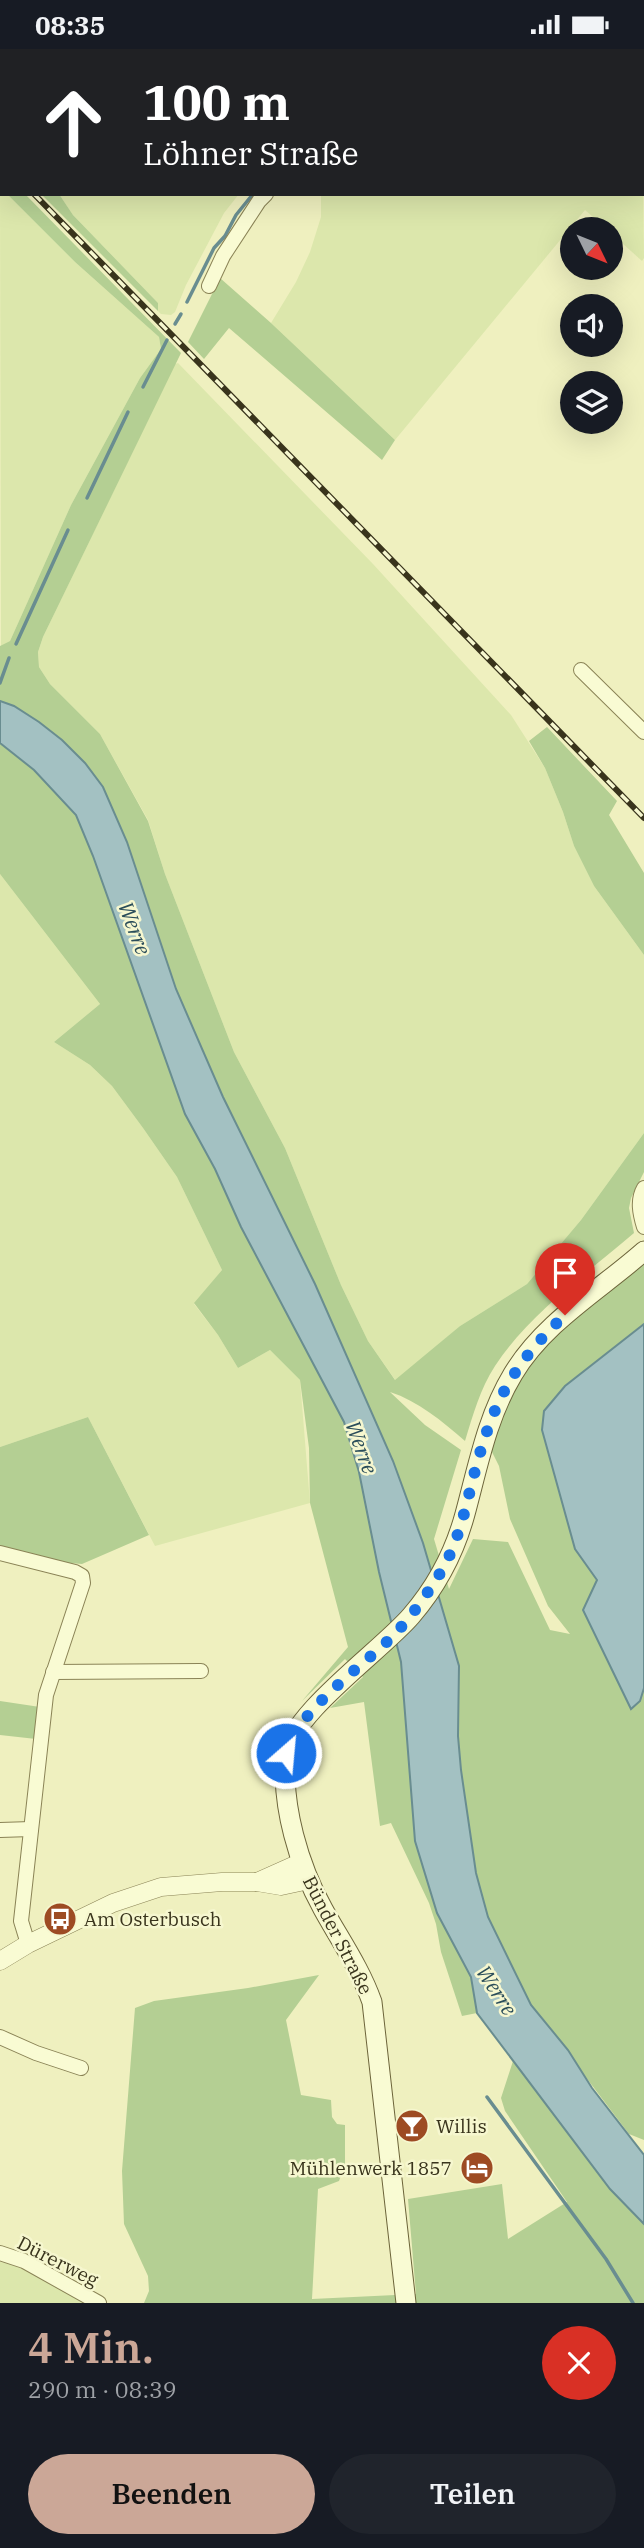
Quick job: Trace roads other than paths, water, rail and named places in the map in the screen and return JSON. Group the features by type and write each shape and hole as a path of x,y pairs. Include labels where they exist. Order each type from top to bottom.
{"main road":[{"name":"Bünder Straße","path":"406,2303 372,2002 356,1963 321,1907 306,1871 292,1822 285,1778 286,1753 290,1739 306,1717 410,1617 440,1574 465,1516 480,1454 496,1406 513,1373 536,1342 644,1251"}],"street":[{"path":"209,286 223,256 264,196"},
{"path":"580,670 644,732"},
{"path":"644,1188 640,1195 640,1214 644,1227"},
{"path":"0,1553 75,1572 82,1576 83,1583 47,1695 21,1921 28,1944"},
{"path":"53,1672 201,1671"},
{"path":"0,1830 31,1829"},
{"path":"0,1961 28,1944 113,1903 161,1887 222,1882 257,1882 281,1886 306,1871"},
{"path":"0,2037 81,2068"},
{"name":"Dürerweg","path":"0,2253 24,2261 99,2303"}],"water":[{"name":"Werre","path":"0,701 14,706 62,740 85,763 103,787 127,842 176,989 223,1097 315,1284 393,1461 423,1543 459,1666 458,1736 461,1770 476,1873 488,1917 531,2005 568,2050 592,2088 644,2155 644,2224 610,2189 477,2013 471,1977 437,1913 415,1841 401,1662 359,1472 344,1422 185,1114 76,815 34,770 0,743"},
{"path":"644,1324 644,1688 640,1701 631,1709 583,1610 597,1580 575,1549 542,1430 544,1411 565,1386"}],"waterway":[{"path":"187,302 214,248 251,196"},
{"path":"175,324 181,314"},
{"path":"143,387 167,340"},
{"path":"87,498 128,412"},
{"path":"16,644 68,530"},
{"path":"0,683 9,658"},
{"path":"487,2097 606,2259 633,2303"}],"railway":[{"path":"36,196 644,818"}],"place":[{"name":"Am Osterbusch","path":"60,1919"},
{"name":"Willis","path":"412,2126"},
{"name":"Mühlenwerk 1857","path":"477,2168"}]}
